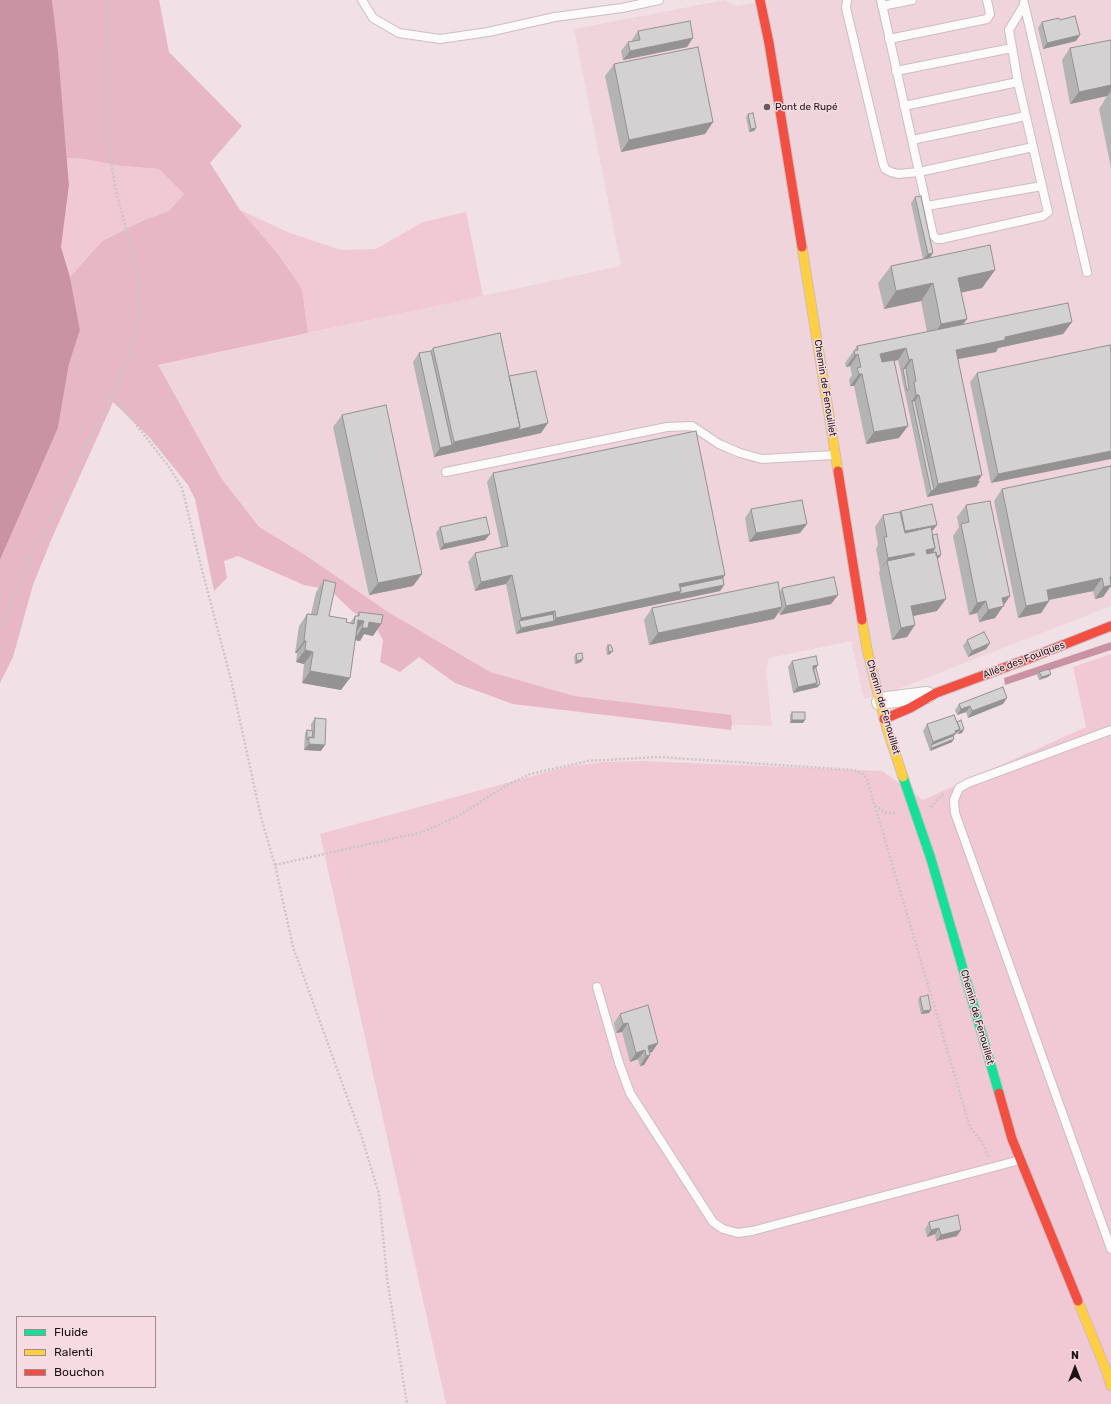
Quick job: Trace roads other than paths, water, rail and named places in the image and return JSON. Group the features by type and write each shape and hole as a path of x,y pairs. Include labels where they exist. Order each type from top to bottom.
{"street":[{"name":"Chemin de Fenouillet","path":"760,0 771,50 867,649 884,719 931,860 1012,1139 1106,1370 1111,1386"},
{"name":"Allée des Foulques","path":"884,719 910,708 936,693 1111,626"},
{"name":"Allée des Foulques","path":"880,702 936,693"}],"lane":[{"path":"362,0 373,18 399,33 440,40 488,32 555,17 622,8 659,0"},
{"path":"847,0 846,8 885,169 898,174 919,172 1034,147"},
{"path":"912,0 881,3 933,235 937,239 1043,216 1048,212 1018,82 1009,30 1024,3"},
{"path":"889,39 987,19 990,14 987,0"},
{"path":"1024,3 1087,272"},
{"path":"896,71 1012,48"},
{"path":"904,106 1018,82"},
{"path":"912,140 1026,116"},
{"path":"927,206 1042,186"},
{"path":"446,472 667,427 692,426 719,444 740,453 762,458 836,455"},
{"path":"1111,730 968,783 959,788 954,800 955,813 1111,1250"},
{"path":"597,987 619,1063 630,1093 714,1222 723,1229 738,1233 752,1231 1021,1160"}],"place":[{"name":"Pont de Rupé","path":"767,107"}]}
